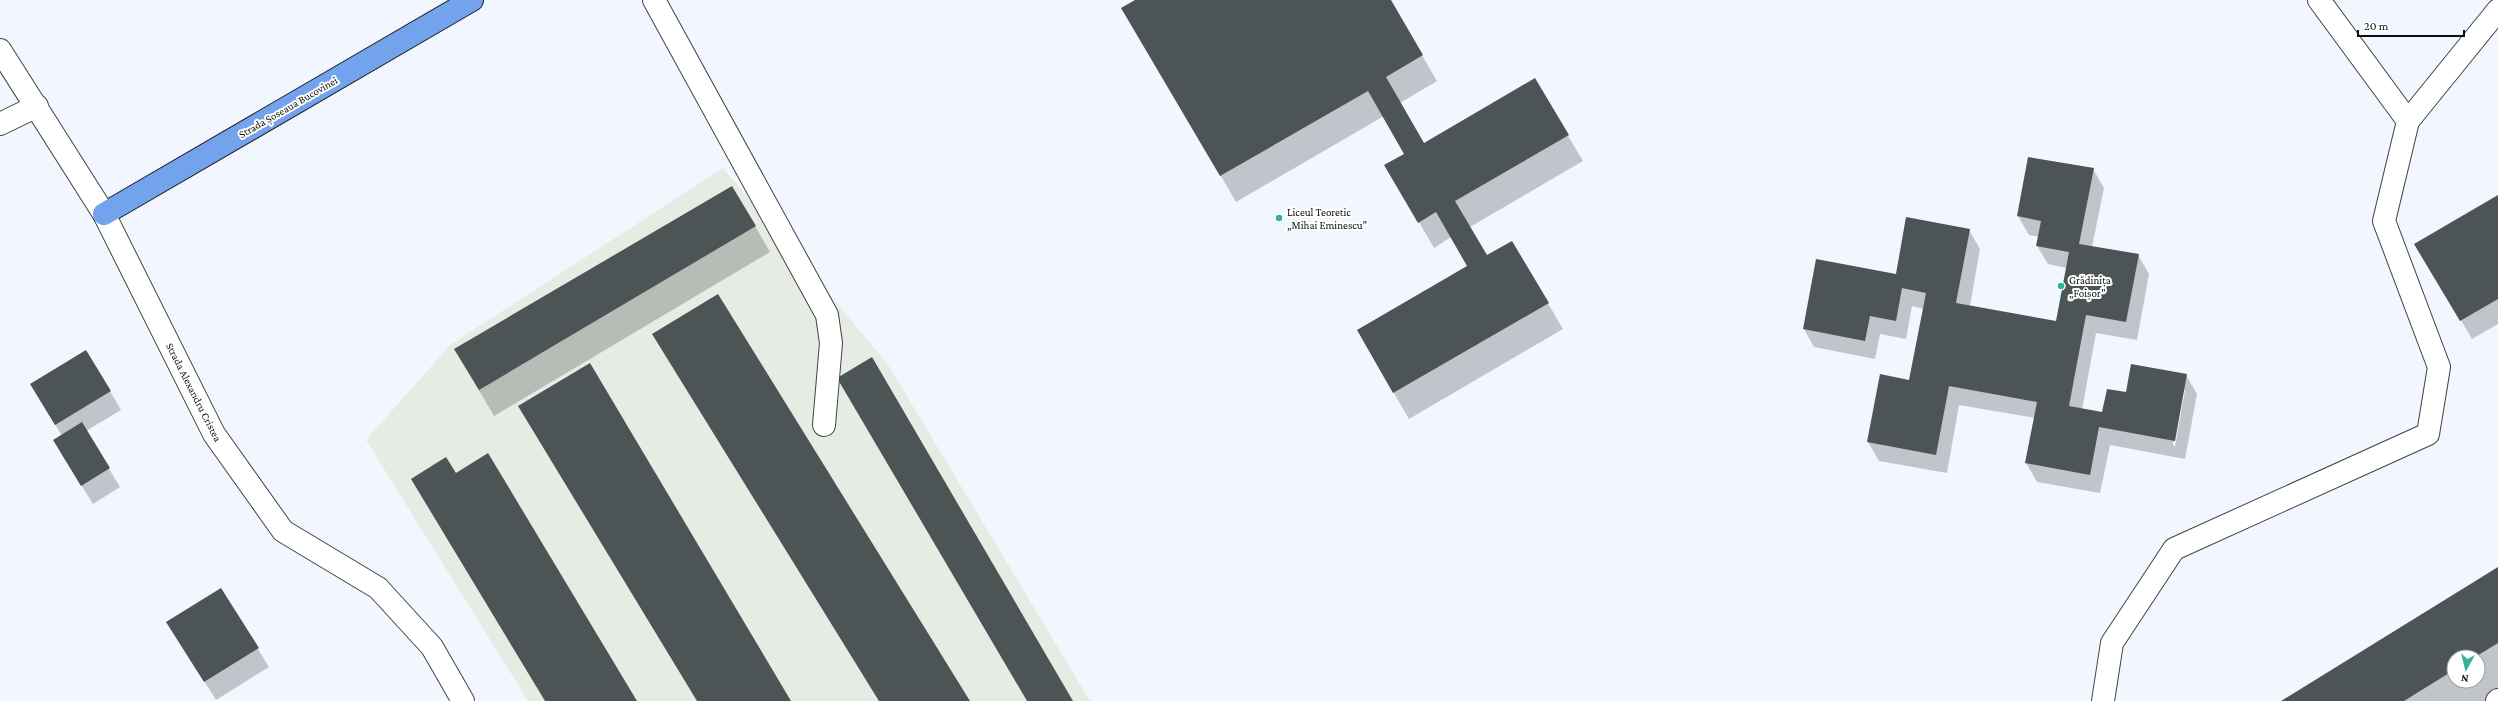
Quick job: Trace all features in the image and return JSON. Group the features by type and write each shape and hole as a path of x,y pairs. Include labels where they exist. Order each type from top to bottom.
{"main road":[{"name":"Strada Șoseaua Bucovinei","path":"104,214 472,0"}],"street":[{"path":"654,0 828,315 831,344 824,425"},
{"path":"2319,0 2408,121"},
{"path":"2103,701 2112,643 2174,549 2428,434 2439,367 2384,221 2408,121 2498,10"},
{"name":"Strada Alexandru Cristea","path":"0,50 37,106 104,214 214,434 283,531 378,588 432,647 463,701"},
{"path":"0,124 37,106"}],"shaded area":[{"path":"723,168 887,363 1090,701 528,701 366,440 450,345"}],"building":[{"path":"1135,0 1391,0 1423,55 1386,77 1424,143 1535,78 1569,135 1455,201 1487,255 1512,241 1549,303 1393,393 1357,330 1467,266 1436,212 1418,223 1384,165 1404,154 1368,91 1220,176 1121,8"},
{"path":"2028,157 2094,168 2079,244 2139,254 2126,322 2086,315 2069,406 2102,412 2107,389 2126,392 2131,364 2187,374 2175,441 2099,427 2090,475 2025,463 2037,402 1949,386 1936,455 1867,442 1880,374 1909,380 1926,293 1902,288 1896,321 1870,316 1865,341 1803,329 1816,259 1896,274 1906,217 1970,229 1956,303 2056,321 2069,252 2036,246 2041,221 2017,216"},
{"path":"732,186 756,226 479,390 454,349"},
{"path":"2498,195 2498,299 2460,321 2414,244"},
{"path":"718,294 970,701 879,701 652,334"},
{"path":"86,350 111,391 55,425 30,384"},
{"path":"872,357 1073,701 1027,701 837,378"},
{"path":"590,363 791,701 697,701 518,406"},
{"path":"82,422 110,468 81,486 53,440"},
{"path":"488,453 637,701 545,701 411,479 446,457 456,473"},
{"path":"2498,567 2498,643 2486,650 2486,649 2446,649 2446,675 2404,701 2281,701"},
{"path":"221,588 259,648 204,682 166,622"}],"place":[{"name":"Liceul Teoretic „Mihai Eminescu”","path":"1279,218"},
{"name":"Grădinița „Foișor”","path":"2061,286"}]}
